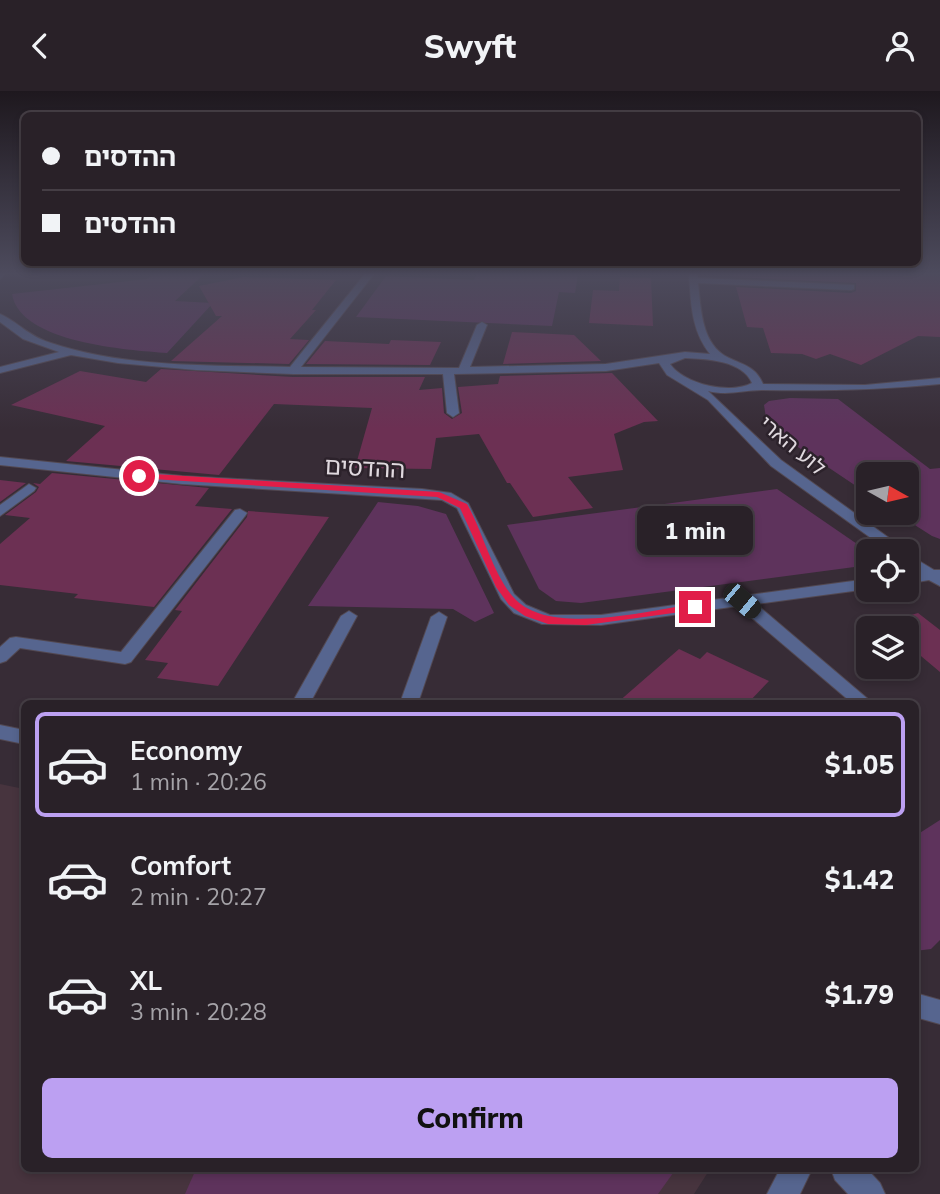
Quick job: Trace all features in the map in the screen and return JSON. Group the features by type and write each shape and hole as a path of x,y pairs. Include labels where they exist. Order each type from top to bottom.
{"street":[{"path":"8,325 30,339 71,352 154,364 293,371 463,371 609,367 698,355 726,361 776,379 830,387"},
{"path":"293,371 329,325"},
{"path":"463,371 482,325"},
{"path":"699,325 701,337 710,349 726,361"},
{"path":"681,378 664,365 672,357 693,347 701,337"},
{"path":"0,370 71,352"},
{"path":"609,367 681,378 723,390 870,388 940,381"},
{"path":"448,371 453,413"},
{"path":"750,371 759,381 751,388"},
{"name":"לוע הארי","path":"681,378 712,398 781,467 882,539"},
{"name":"לוע הארי","path":"731,418 732,404 751,388"},
{"name":"ההדסים","path":"0,461 153,477 422,492 446,496 466,509 507,596 520,609 548,620 601,620 856,586"},
{"path":"0,512 29,488"},
{"path":"0,657 16,642 125,658 240,513"},
{"path":"919,565 937,577"},
{"path":"919,578 937,577"},
{"path":"742,601 860,699"},
{"path":"303,700 349,616"},
{"path":"410,700 439,617"},
{"path":"0,732 21,736"},
{"path":"919,1003 940,997"},
{"path":"919,1005 940,1012"},
{"path":"783,1194 795,1172"},
{"path":"849,1172 869,1194"}],"shaded area":[{"path":"39,325 192,325 167,353 103,346 54,333"},
{"path":"790,398 838,399 930,469 940,468 940,539 915,525 919,525 919,462 856,462 856,486 777,433 766,418 764,405 769,401"},
{"path":"777,489 856,543 856,567 581,603 556,601 539,589 507,525"},
{"path":"378,502 418,506 446,514 494,613 475,622 453,609 308,606"},
{"path":"0,784 21,788 21,1172 708,1172 694,1194 0,1194"},
{"path":"940,820 940,940 931,949 919,950 919,833"},
{"path":"195,1172 674,1172 658,1194 185,1194"}],"building":[{"path":"211,325 302,325 290,339 309,340 289,364 171,361"},
{"path":"940,325 940,337 918,336 861,365 830,354 816,359 802,354 771,353 763,328 747,327"},
{"path":"512,332 574,335 601,361 503,364"},
{"path":"391,340 441,342 430,365 306,364 325,341 389,344"},
{"path":"161,369 293,377 425,377 419,390 442,388 444,413 452,419 462,413 458,387 498,384 500,376 612,373 658,421 644,422 614,434 623,470 568,477 593,508 533,517 510,483 507,483 479,434 436,438 431,469 355,468 372,408 274,404 219,475 66,461 105,426 11,405 80,371 146,382"},
{"path":"52,473 209,488 195,506 232,509 154,607 74,598 78,594 0,585 0,544 30,518 5,515 36,492 39,487 33,483 40,484"},
{"path":"0,480 26,483 0,502"},
{"path":"248,511 329,517 218,686 157,678 168,663 145,660 182,611 175,610 247,517"},
{"path":"918,613 940,630 940,672 919,654 919,616 908,616"},
{"path":"679,649 700,659 707,652 769,681 751,700 620,700"}],"route":[{"path":"139,476 422,492 452,498 463,506 469,516 501,587 513,603 529,614 559,622 586,621 695,607"}]}
